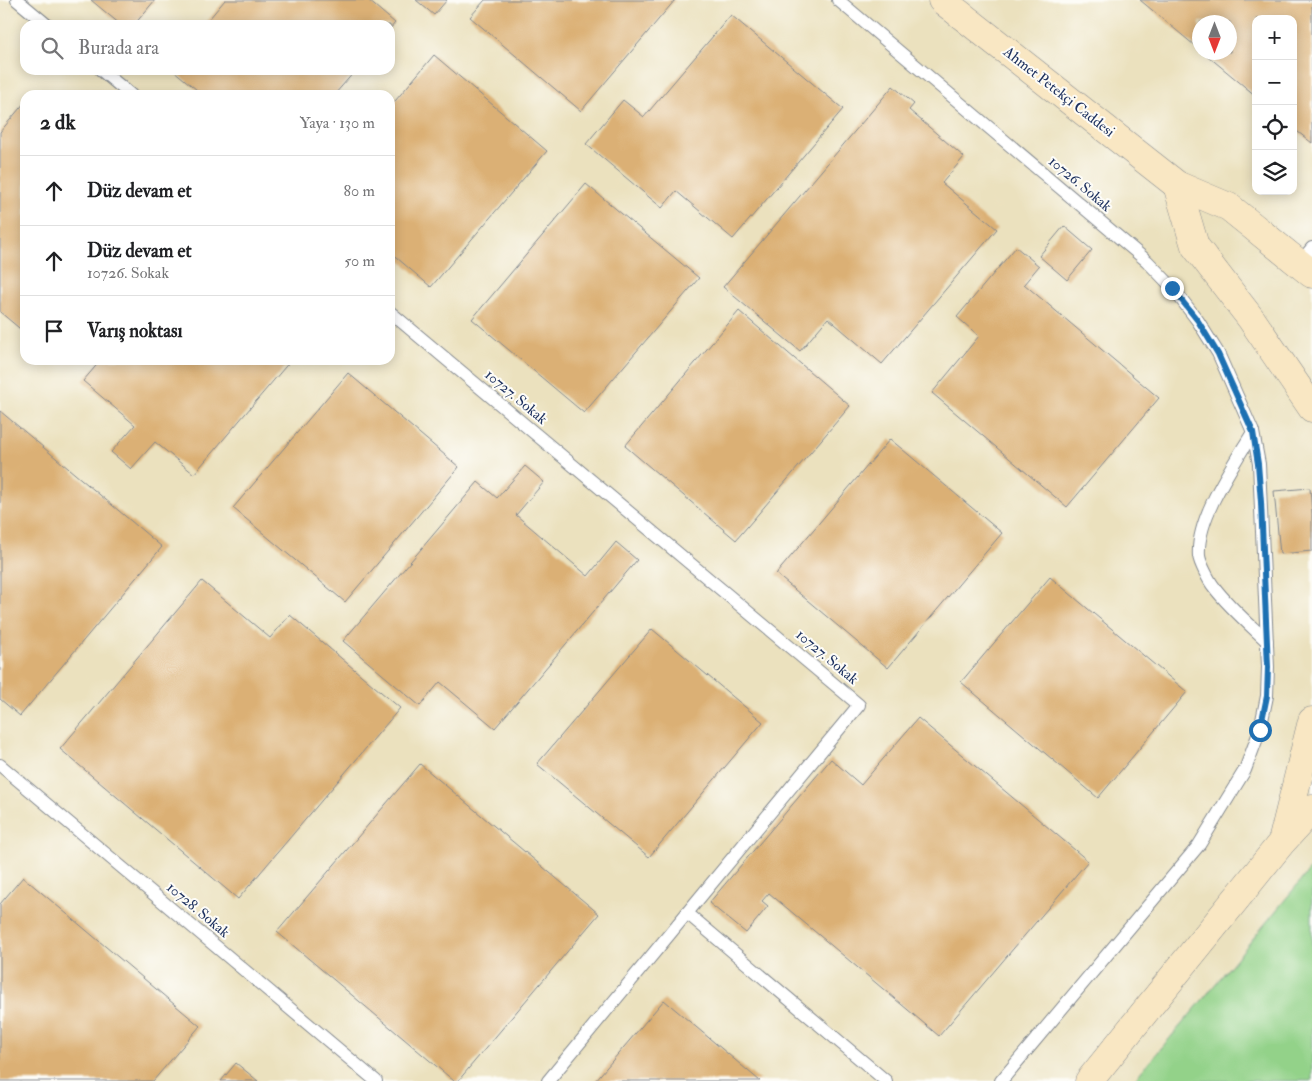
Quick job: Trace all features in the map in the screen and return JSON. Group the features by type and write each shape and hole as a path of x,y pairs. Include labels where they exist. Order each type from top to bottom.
{"street":[{"name":"Ahmet Petekçi Caddesi","path":"942,0 1177,185 1229,207 1308,262"},
{"path":"1177,185 1196,246 1252,320 1312,408"},
{"path":"1282,842 1312,721"},
{"path":"1089,1081 1282,842 1312,809"}],"lane":[{"path":"17,0 41,20"},
{"name":"10726. Sokak","path":"838,0 1147,262 1172,288 1198,321 1218,354 1253,432 1260,482 1267,641 1267,696 1260,730 1245,770 1199,845 1178,872 1001,1081"},
{"path":"107,75 125,90"},
{"name":"10727. Sokak","path":"395,316 859,705 687,913"},
{"path":"1253,432 1214,499 1201,530 1199,557 1212,586 1231,608 1267,641"},
{"name":"10728. Sokak","path":"0,765 376,1081"},
{"path":"548,1081 687,913 886,1081"}],"green space":[{"path":"1312,867 1312,1081 1133,1081 1194,1010"}],"building":[{"path":"91,0 155,0 138,20 115,20"},
{"path":"225,0 368,0 391,20 208,20"},
{"path":"416,0 447,0 434,15"},
{"path":"485,0 675,0 581,111 470,17"},
{"path":"1140,0 1312,0 1312,143 1297,131 1297,15 1252,15 1252,93 1213,60 1237,60 1237,15 1192,15 1192,43"},
{"path":"731,15 843,109 733,239 676,191 662,208 586,144 623,100 644,117"},
{"path":"434,55 547,151 431,287 395,256 395,101"},
{"path":"179,75 352,75 338,90 197,90"},
{"path":"893,86 914,104 909,110 964,157 942,183 997,229 882,364 828,318 800,351 723,287"},
{"path":"20,108 20,329 0,312 0,132"},
{"path":"586,184 699,278 584,413 472,319"},
{"path":"1064,226 1092,250 1067,280 1039,256"},
{"path":"1016,247 1039,266 1024,284 1159,398 1067,507 932,393 979,336 957,317"},
{"path":"739,311 850,406 736,540 625,446"},
{"path":"97,365 287,365 194,474 155,442 131,469 111,452 135,425 83,381"},
{"path":"348,373 459,467 345,602 233,508"},
{"path":"0,411 162,547 20,716 0,699"},
{"path":"890,439 1002,533 888,668 776,574"},
{"path":"525,466 544,482 516,515 588,576 616,542 637,560 495,728 440,682 420,706 343,641 478,482 497,498"},
{"path":"1310,488 1312,551 1280,554 1274,491"},
{"path":"1050,577 1187,692 1098,798 961,682"},
{"path":"202,581 270,638 290,615 400,708 238,899 60,749"},
{"path":"652,629 763,722 649,857 537,764"},
{"path":"918,718 1088,861 939,1036 769,893 762,901 768,906 746,933 709,903 831,759 861,785"},
{"path":"420,764 599,914 458,1081 454,1081 277,932"},
{"path":"23,877 200,1026 153,1081 0,1081 0,904"},
{"path":"664,1000 760,1081 595,1081"},
{"path":"236,1063 258,1081 221,1081"}],"route":[{"path":"1172,288 1198,321 1218,354 1253,432 1261,502 1268,667 1267,696 1260,730"}]}
